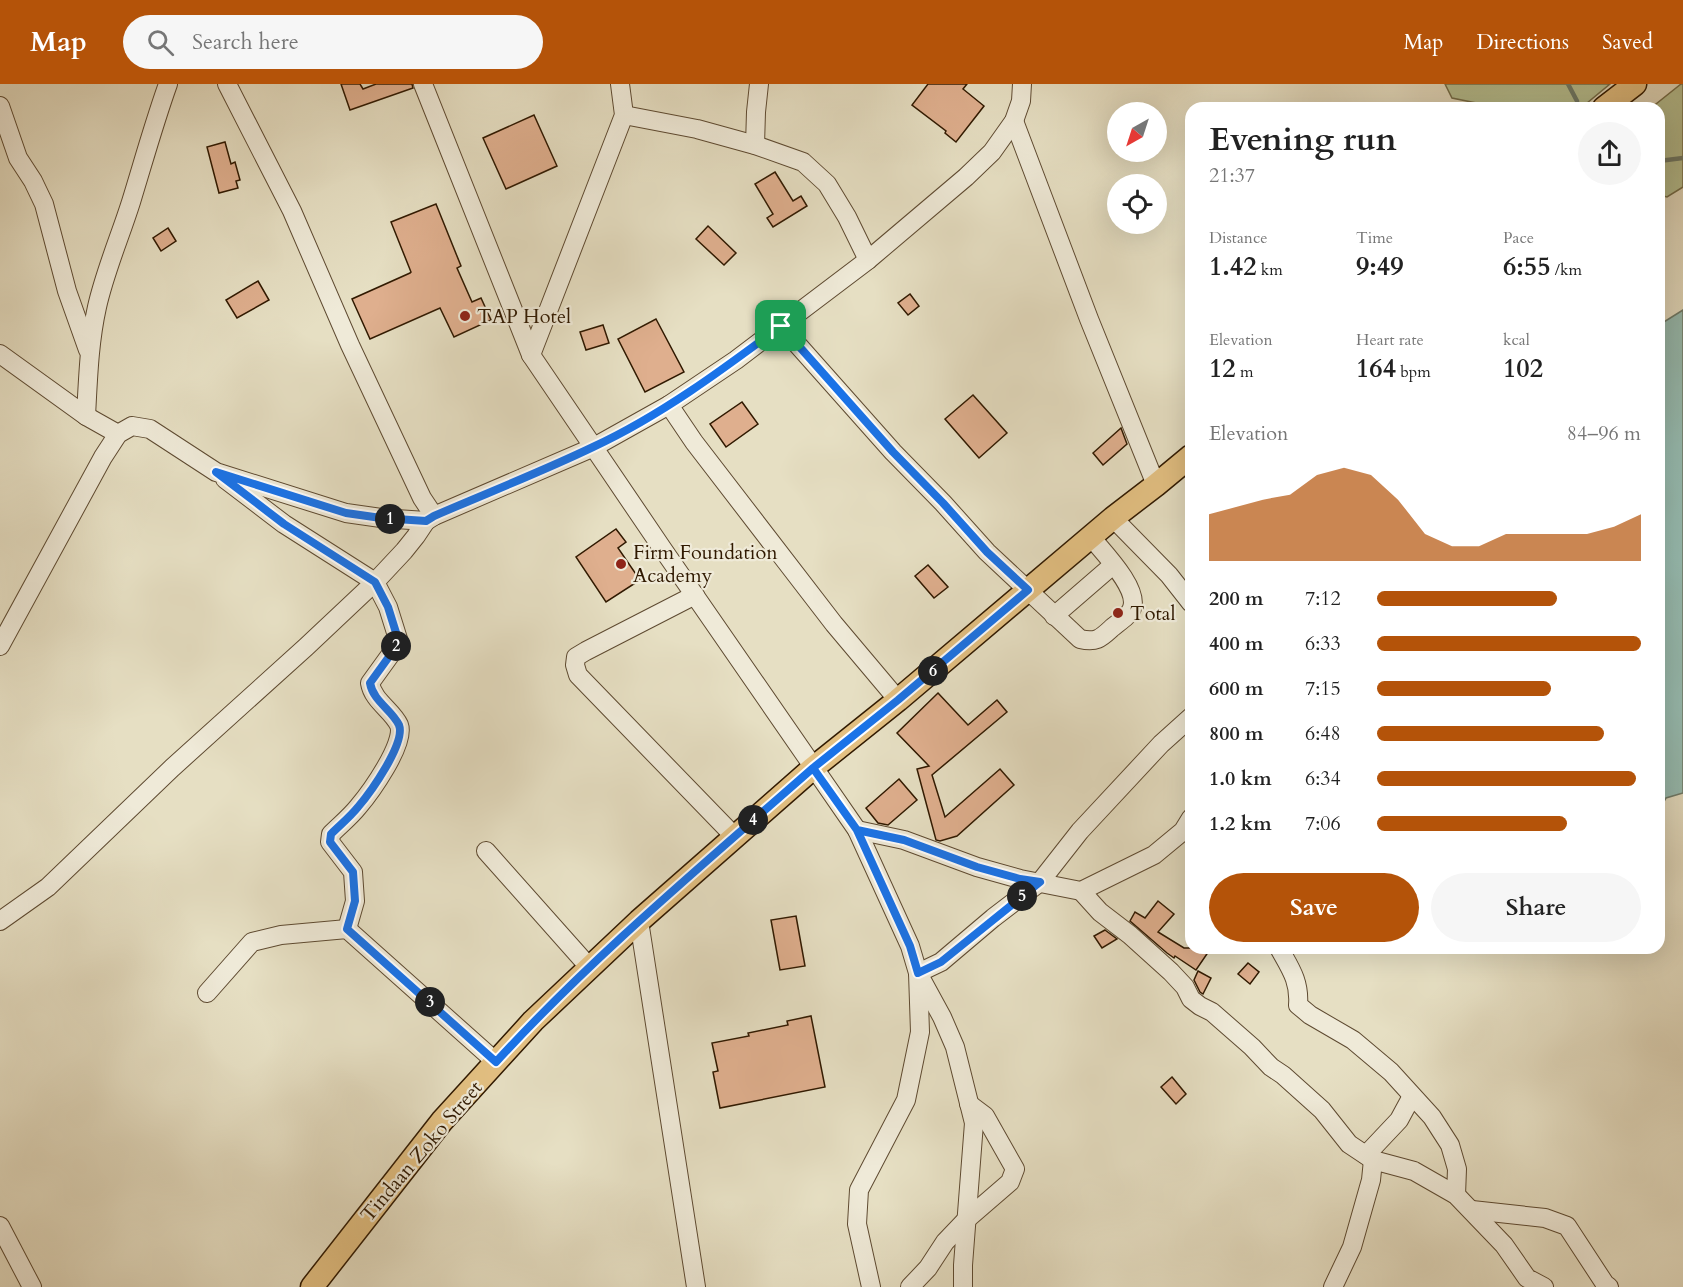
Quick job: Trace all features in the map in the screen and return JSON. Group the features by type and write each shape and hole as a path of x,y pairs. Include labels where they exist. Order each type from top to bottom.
{"main road":[{"path":"1612,102 1635,84"},
{"name":"Tindaan Zoko Street","path":"312,1287 442,1121 533,1022 639,921 813,768 898,700 1113,518 1185,461"}],"street":[{"path":"86,416 89,355 96,307 154,121 168,84"},
{"path":"227,84 292,211 350,345 430,518"},
{"path":"423,84 531,355 857,830 910,946 918,973 956,1047 974,1123 963,1287"},
{"path":"531,355 624,115 620,84"},
{"path":"755,144 759,84"},
{"path":"216,472 346,513 381,518 430,518 594,447 669,405 736,360 868,260 966,177 992,152 1014,121 1021,101 1022,84"},
{"path":"0,106 18,158 44,204 67,291 89,355"},
{"path":"624,115 698,129 755,144 803,162 827,184 847,217 868,260"},
{"path":"1014,121 1089,319 1156,485"},
{"path":"781,326 893,452 987,552 1080,639 1089,641 1099,639 1132,610 1134,600 1130,589 1091,537"},
{"path":"0,354 86,416 118,434"},
{"path":"669,405 694,442 834,624 898,700"},
{"path":"3,635 104,456 118,434 132,426 150,429 216,472 284,524 375,582 388,607 398,639 396,647 370,683 371,691 399,725 399,735 387,767 357,808 331,834 330,842 353,872 355,901 347,929"},
{"path":"0,921 48,887 172,768 298,655 375,582 430,518"},
{"path":"1113,518 1169,575 1185,595"},
{"path":"1054,616 1113,565"},
{"path":"695,595 586,651 576,657 575,665 578,675 735,837"},
{"path":"918,973 941,962 1040,882 1080,831 1161,744 1185,722"},
{"path":"1080,891 1155,855 1185,828"},
{"path":"857,830 904,840 977,867 1020,879 1080,891 1100,912 1172,972 1185,987 1191,999 1212,1012 1271,1067 1322,1110 1349,1144 1369,1158 1414,1171 1456,1195 1504,1245 1527,1278 1544,1287"},
{"path":"486,851 590,968"},
{"path":"639,921 696,1287"},
{"path":"207,993 252,942 281,935 347,929 496,1062"},
{"path":"1282,954 1293,973 1299,991 1298,1005 1310,1015 1353,1040 1391,1072 1432,1117 1450,1145 1457,1169 1456,1195"},
{"path":"871,1287 857,1224 859,1190 906,1100 920,1032 918,973"},
{"path":"1333,1287 1352,1247 1371,1180 1369,1158 1399,1120 1412,1095"},
{"path":"910,1287 928,1269 945,1242 966,1220 1010,1182 1015,1169 985,1116 969,1104"},
{"path":"1472,1210 1545,1218 1567,1226 1609,1287"},
{"path":"1,1230 32,1287"}],"green space":[{"path":"1445,84 1610,84 1588,102 1472,102 1452,98"},
{"path":"1683,84 1683,187 1667,197 1665,196 1665,102 1658,102"}],"water":[{"path":"1683,310 1683,793 1665,800 1665,321"}],"building":[{"path":"341,84 360,84 363,89 376,84 412,84 413,88 350,110"},
{"path":"928,84 967,84 963,89 984,106 956,142 945,133 946,131 912,105"},
{"path":"534,115 557,166 506,189 483,138"},
{"path":"225,142 231,164 235,162 240,180 236,181 238,188 219,193 207,147"},
{"path":"775,172 793,201 801,196 807,206 773,227 767,218 773,214 755,184"},
{"path":"436,204 461,266 457,268 472,302 481,298 491,320 454,337 440,308 370,339 352,299 411,272 391,222"},
{"path":"708,226 736,253 724,265 696,239"},
{"path":"168,228 176,241 161,251 153,238"},
{"path":"258,281 269,300 237,318 226,300"},
{"path":"910,294 919,306 908,315 898,303"},
{"path":"656,319 684,372 645,392 618,339"},
{"path":"603,325 609,343 586,350 580,332"},
{"path":"973,395 1007,433 979,458 945,419"},
{"path":"742,402 758,424 726,447 710,424"},
{"path":"1121,428 1127,444 1103,465 1093,453"},
{"path":"616,529 626,542 618,548 640,580 606,602 576,557"},
{"path":"928,565 948,587 934,598 915,576"},
{"path":"938,693 968,725 997,700 1007,712 932,775 945,817 1000,769 1014,785 957,836 940,841 936,840 917,769 929,766 897,733"},
{"path":"899,779 917,800 888,825 878,823 866,808"},
{"path":"1158,901 1174,914 1158,932 1185,948 1185,954 1207,954 1196,970 1167,953 1130,921 1135,912 1145,918"},
{"path":"796,916 805,966 780,970 771,920"},
{"path":"1105,930 1117,939 1102,948 1094,936"},
{"path":"1248,963 1259,972 1250,984 1238,974"},
{"path":"1198,971 1211,978 1203,994 1194,980"},
{"path":"811,1016 825,1087 720,1108 713,1072 718,1071 712,1043 749,1036 748,1033 788,1025 787,1021"},
{"path":"1172,1077 1186,1094 1176,1104 1161,1087"}],"waterway":[{"path":"1568,84 1577,101"},
{"path":"1665,160 1683,158"}],"place":[{"name":"TAP Hotel","path":"465,316"},
{"name":"Firm Foundation Academy","path":"621,564"},
{"name":"Total","path":"1118,613"}],"route":[{"path":"781,326 736,360 669,405 594,447 426,521 346,513 216,472 284,524 375,582 388,607 398,639 396,647 370,683 371,691 399,725 399,735 387,767 357,808 331,834 330,842 353,872 355,901 347,929 496,1062 533,1022 639,921 813,768 857,830 910,946 918,973 941,962 1040,882 977,867 904,840 857,830 813,768 898,700 1028,590 987,552 893,452 781,326"}]}
